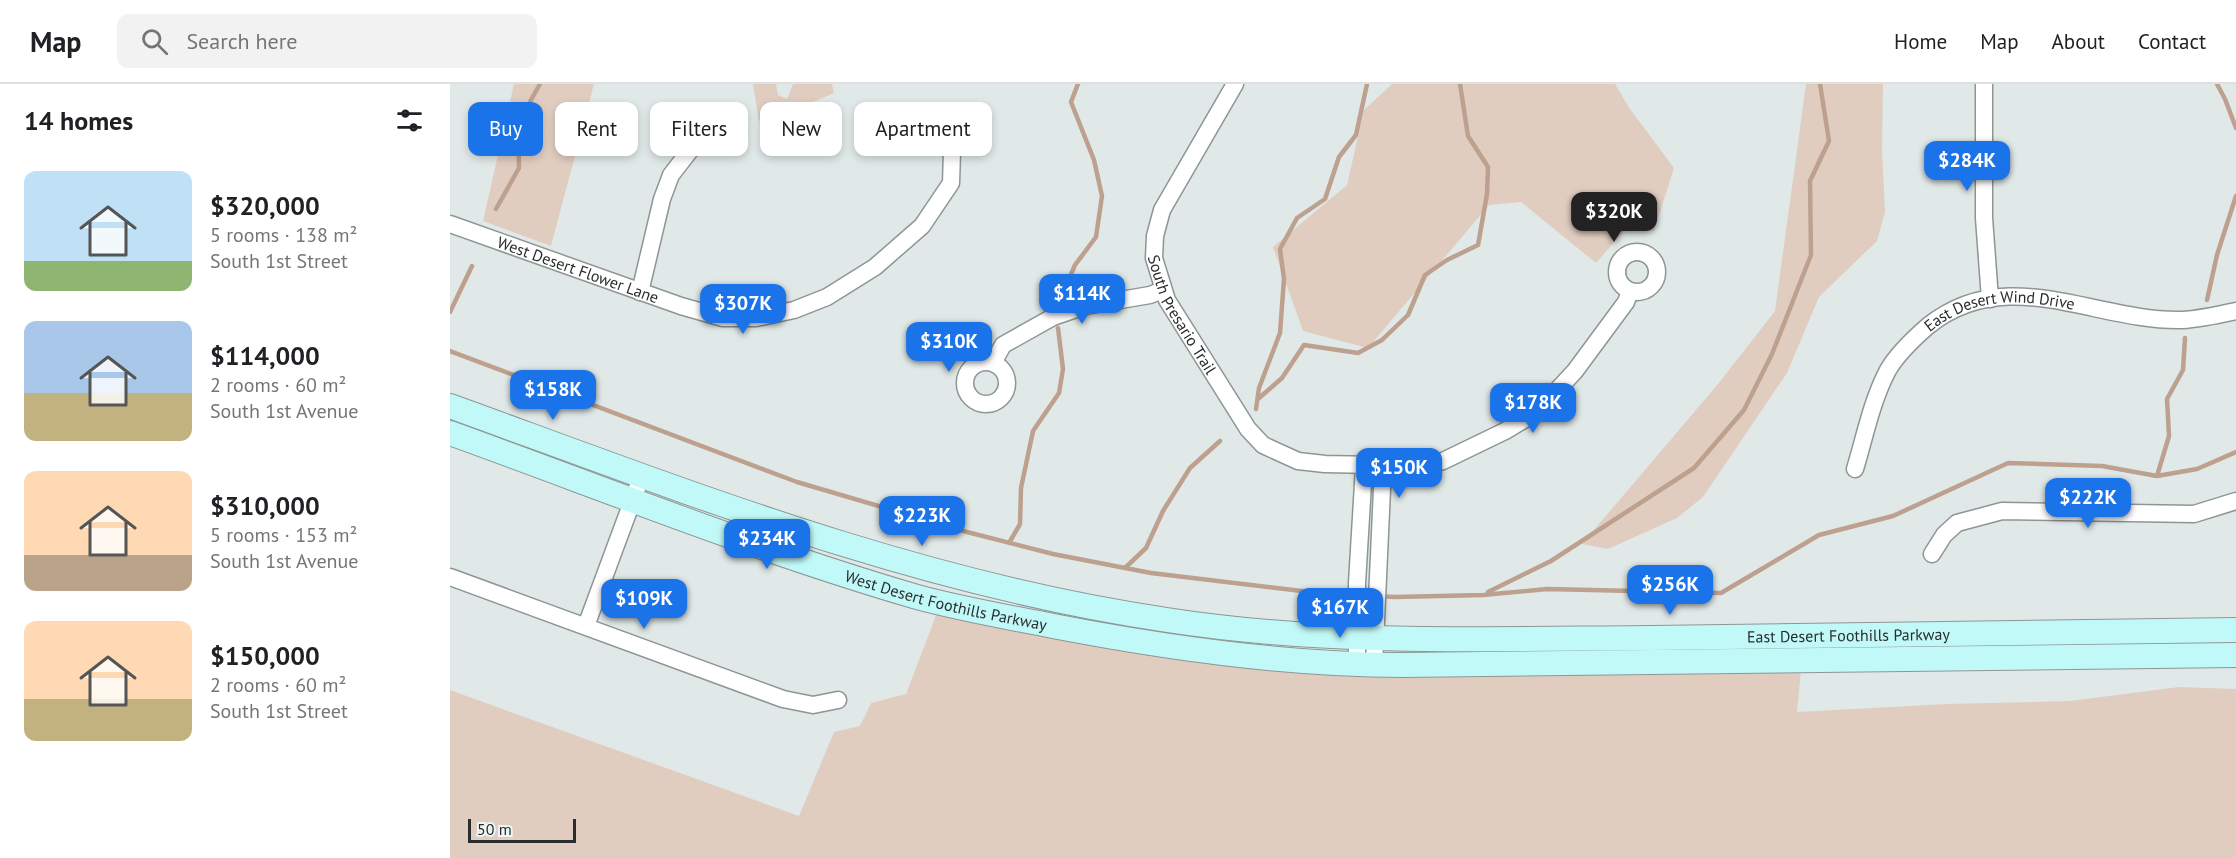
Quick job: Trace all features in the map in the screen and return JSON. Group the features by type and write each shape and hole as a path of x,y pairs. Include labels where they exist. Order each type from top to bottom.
{"street":[{"name":"South Presario Trail","path":"1235,84 1162,210 1155,236 1154,258 1163,290 1243,421 1263,444 1298,461 1383,467 1425,466 1443,460 1505,431 1537,412 1575,371 1626,302 1630,291"},
{"path":"1984,84 1984,218 1990,299"},
{"path":"640,292 662,199 671,175 686,156"},
{"name":"West Desert Flower Lane","path":"450,224 640,292 723,318 756,318 794,310 827,297 874,267 922,226 951,183 952,156"},
{"path":"993,363 1003,345 1053,317 1085,306 1150,295 1163,290"},
{"name":"East Desert Wind Drive","path":"1855,469 1877,394 1888,370 1901,352 1921,332 1955,307 2013,295 2046,298 2151,317 2182,320 2236,312"},
{"name":"West Desert Foothills Parkway","path":"450,406 808,535 898,562 1009,591 1103,610"},
{"name":"West Desert Foothills Parkway","path":"450,433 633,502 920,597 1104,636"},
{"path":"1364,466 1357,614 1366,639 1366,665"},
{"path":"1366,639 1377,614 1383,467"},
{"path":"586,626 642,475"},
{"path":"1932,554 1944,535 1957,523 2002,511 2193,514 2236,501"},
{"path":"450,577 783,699 813,705 838,700"},
{"name":"East Desert Foothills Parkway","path":"1103,610 1225,628 1366,639 2236,630"},
{"name":"East Desert Foothills Parkway","path":"1104,636 1215,652 1366,665 2236,655"}],"shaded area":[{"path":"514,84 594,84 589,102 555,102 555,156 575,156 551,246 483,221 498,156 543,156 543,102 510,102"},
{"path":"753,84 776,84 778,95 787,99 793,84 832,84 834,93 813,102 760,102 759,121"},
{"path":"1392,84 1615,84 1630,109 1674,168 1654,231 1625,230 1596,263 1521,202 1489,205 1368,348 1303,331 1273,247 1347,185 1364,110"},
{"path":"1806,84 1883,84 1882,149 1885,212 1877,241 1819,297 1787,373 1703,497 1677,518 1608,549 1582,544 1718,384 1775,311"},
{"path":"938,610 1083,642 1801,670 1797,712 1947,704 2070,701 2179,687 2236,689 2236,858 450,858 450,690 799,816 834,732 860,726 871,703 906,694"}],"waterway":[{"path":"496,209 519,168 518,123 540,84"},
{"path":"1060,300 1075,265 1096,237 1102,196 1094,160 1071,102 1078,84"},
{"path":"1256,409 1259,388 1280,333 1284,279 1280,249 1297,218 1325,199 1339,157 1356,135 1367,84"},
{"path":"1258,399 1282,378 1304,345 1358,353 1382,340 1408,315 1425,275 1447,260 1478,245 1487,194 1488,167 1468,136 1460,84"},
{"path":"1488,592 1551,561 1694,468 1744,410 1772,354 1811,255 1810,181 1829,141 1820,84"},
{"path":"2217,84 2236,128"},
{"path":"2207,300 2217,255 2236,196"},
{"path":"450,312 472,266"},
{"path":"1009,543 1020,524 1021,488 1033,431 1059,393 1063,369 1058,328"},
{"path":"2157,476 2169,436 2167,399 2183,370 2185,338"},
{"path":"450,351 797,482 967,532 1053,554 1151,573 1327,594 1395,597 1483,595 1547,589 1721,593 1819,535 1893,516 2008,463 2102,466 2157,476 2197,469 2236,452"},
{"path":"1125,568 1146,548 1163,511 1190,468 1220,441"}]}
